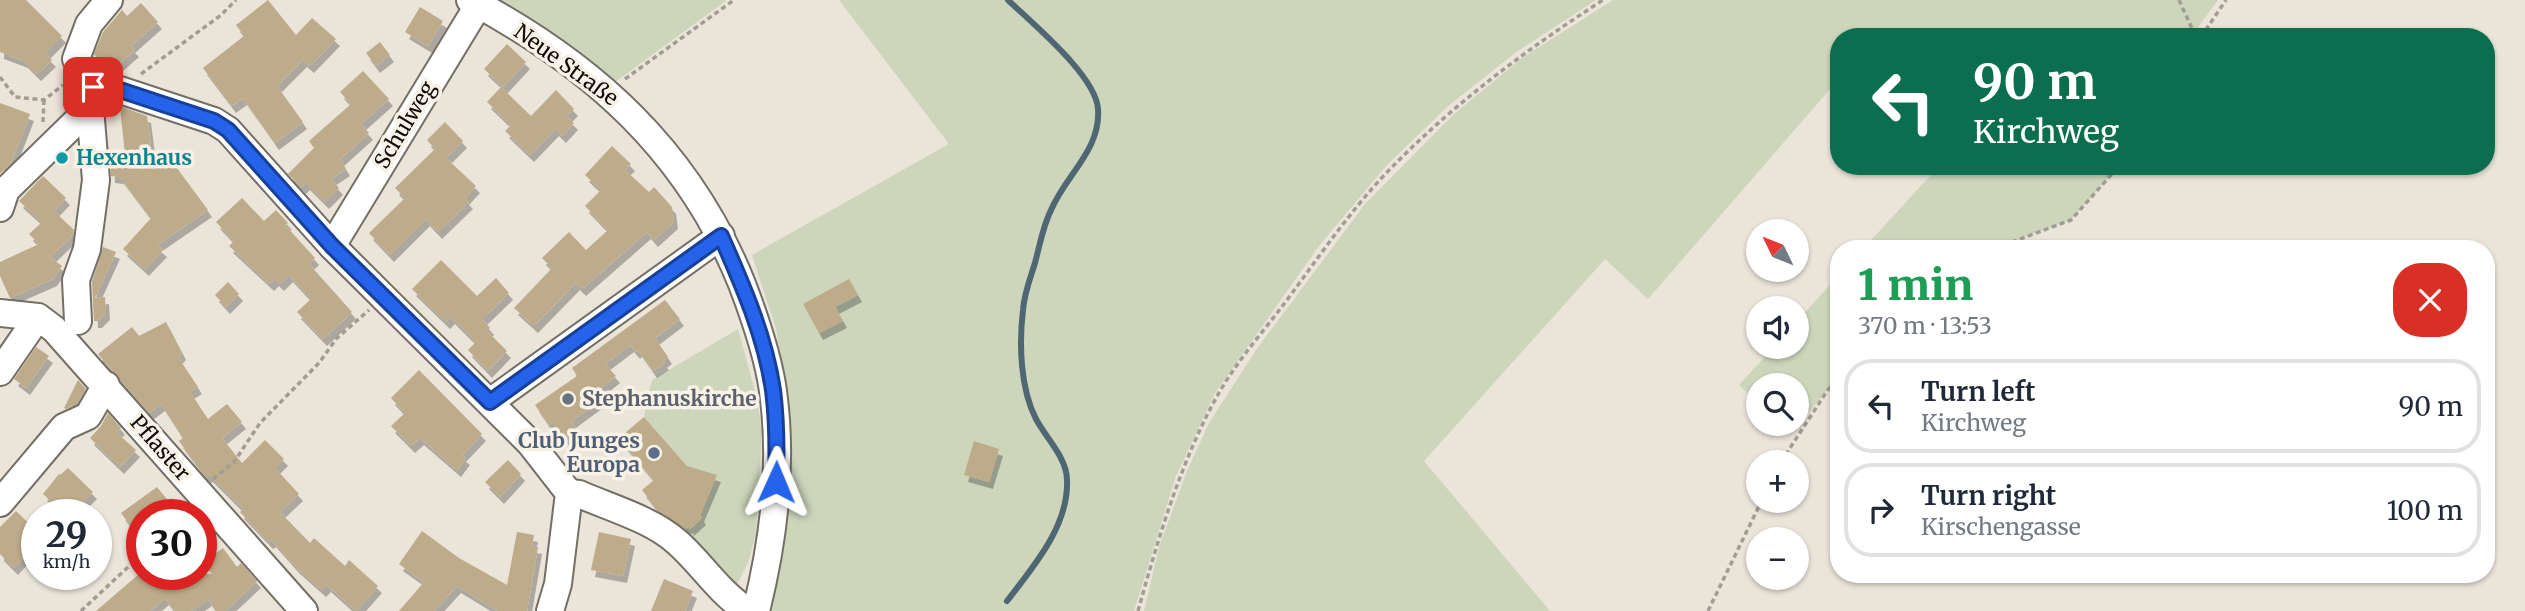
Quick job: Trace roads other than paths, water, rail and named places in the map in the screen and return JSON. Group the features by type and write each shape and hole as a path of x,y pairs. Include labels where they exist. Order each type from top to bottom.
{"street":[{"path":"78,321 76,280 87,249 96,180 96,90 76,59 89,23 109,0"},
{"name":"Neue Straße","path":"475,2 545,46 607,92 672,160 721,236 753,313 773,389 777,438 775,504 765,574 756,611"},
{"name":"Schulweg","path":"332,246 475,2"},
{"path":"0,208 6,190 96,90"},
{"path":"96,90 214,121 228,130 332,246 530,443 569,493 558,584 550,611"},
{"path":"490,402 721,236"},
{"path":"0,313 38,317 0,372"},
{"name":"Pflaster","path":"38,317 54,329 106,385 304,611"},
{"path":"0,503 64,427 88,415 106,385"},
{"path":"569,493 579,494 657,527 677,542 734,603 748,611"}],"waterway":[{"path":"1007,601 1048,545 1056,530 1066,497 1064,464 1036,419 1024,380 1021,351 1026,292 1046,221 1058,196 1089,149 1098,123 1095,96 1087,81 1062,51 1008,0"}],"place":[{"name":"Hexenhaus","path":"62,158"},
{"name":"Stephanuskirche","path":"568,399"},
{"name":"Club Junges Europa","path":"654,453"}]}
